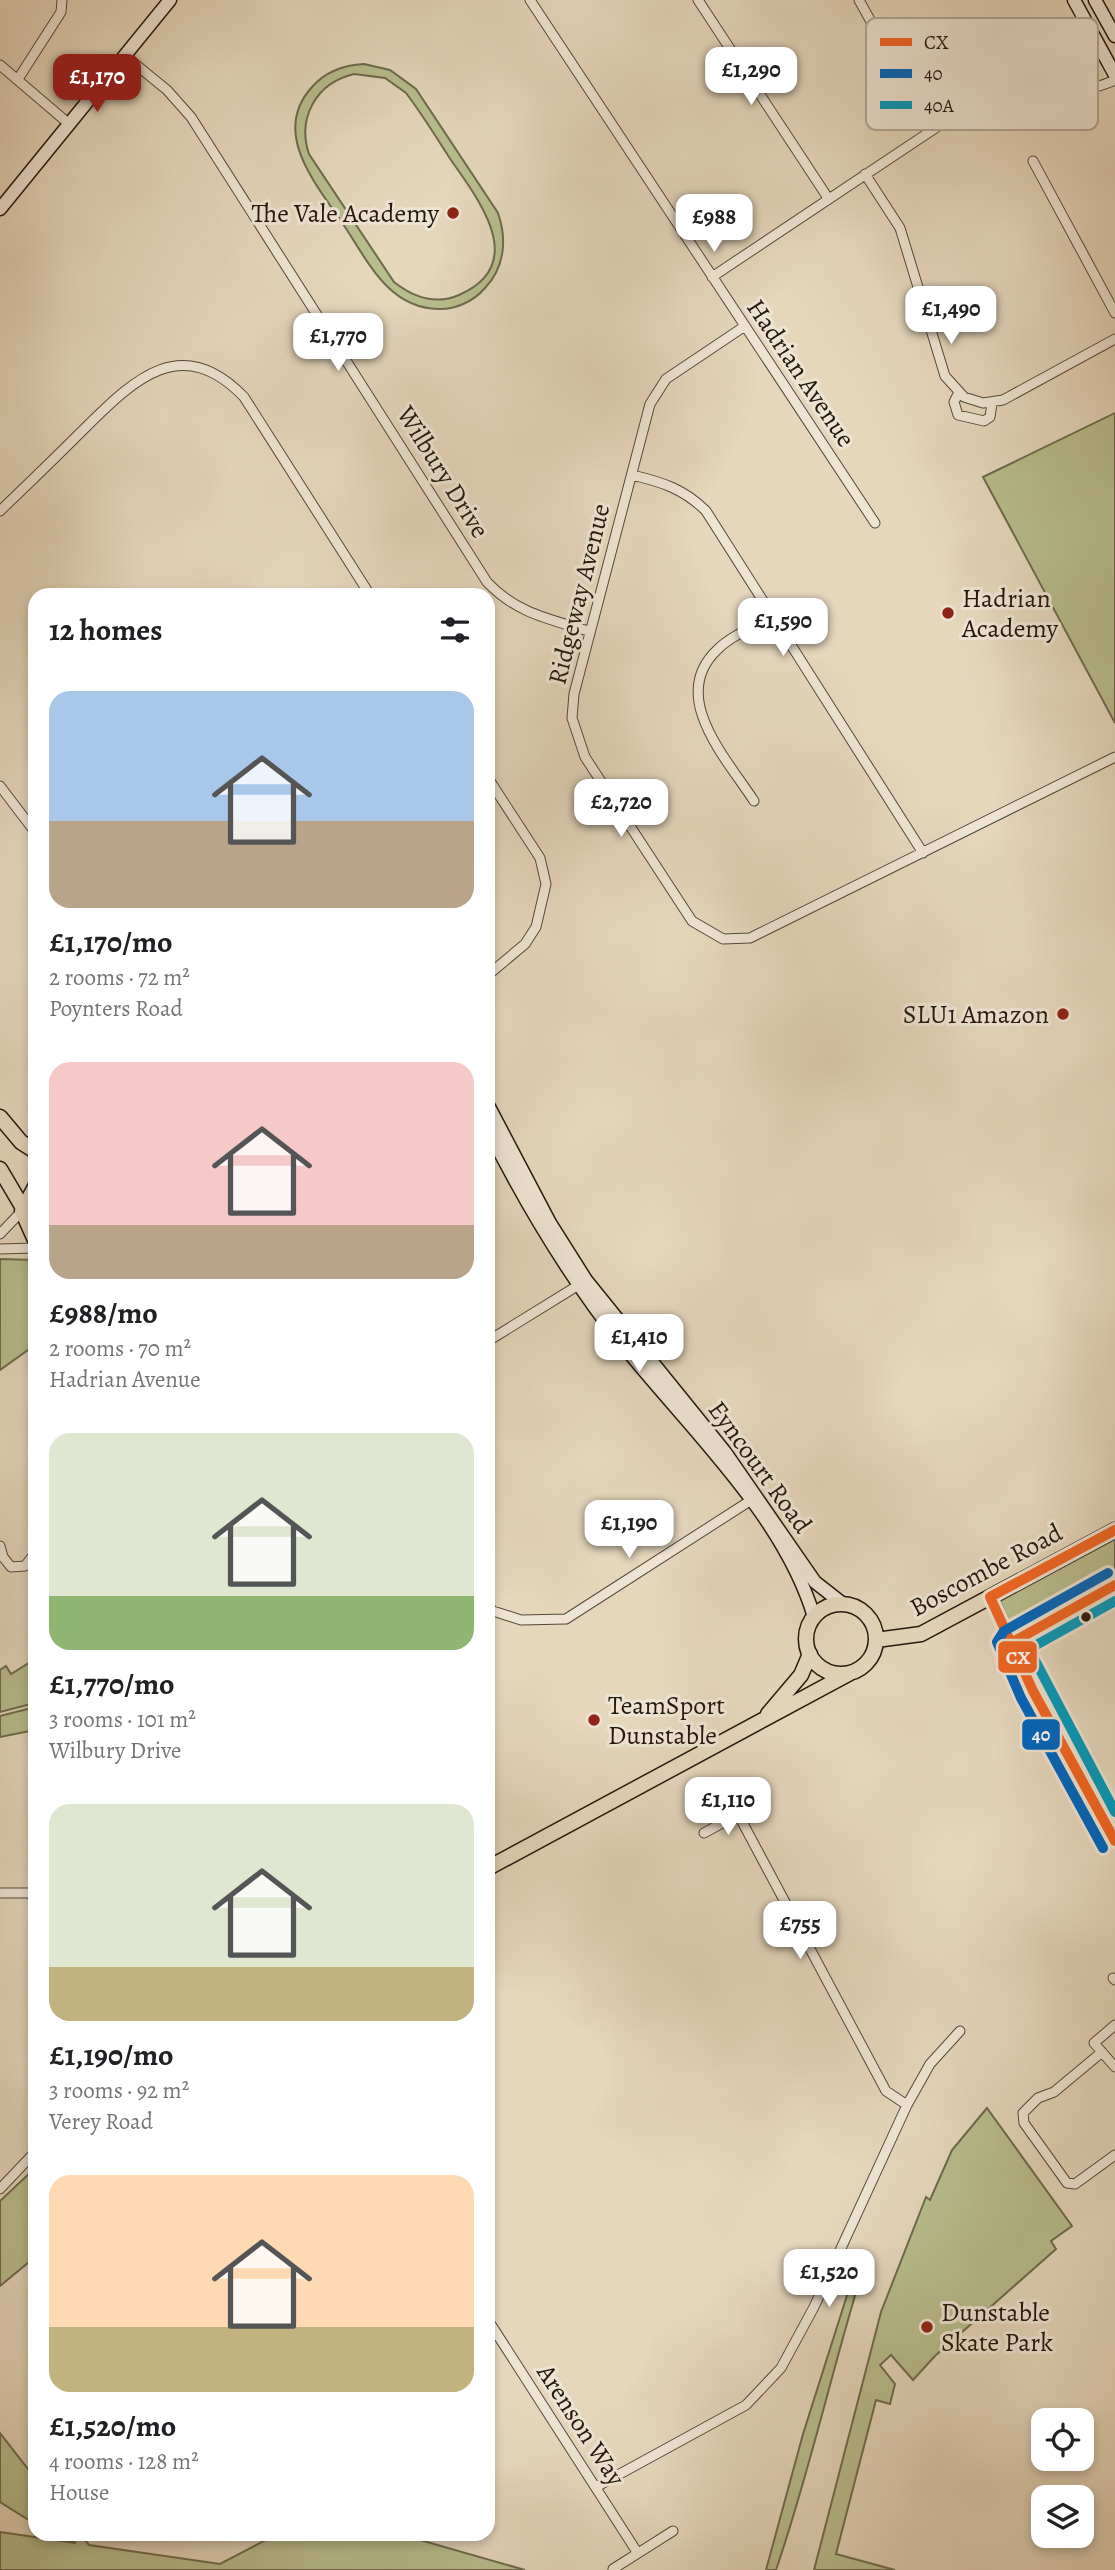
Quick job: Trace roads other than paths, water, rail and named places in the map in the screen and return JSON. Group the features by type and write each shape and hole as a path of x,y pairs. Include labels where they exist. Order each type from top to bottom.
{"main road":[{"path":"0,1117 28,1146"},
{"path":"0,1169 28,1224"},
{"path":"22,1210 28,1199"},
{"name":"Boscombe Road","path":"876,1640 921,1634 1115,1530"},
{"path":"495,1864 754,1728 850,1673 869,1661 876,1640 870,1619 863,1611 843,1604 822,1610 814,1618 806,1642 810,1654 827,1671 850,1673"},
{"path":"754,1728 801,1675 810,1654"}],"street":[{"path":"18,79 61,12 62,0"},
{"path":"0,209 170,0"},
{"name":"Hadrian Avenue","path":"530,0 875,523"},
{"path":"698,0 828,198"},
{"path":"859,0 869,18"},
{"path":"1074,0 1083,18"},
{"path":"1095,0 1115,36"},
{"path":"1098,46 1115,78 1098,87"},
{"name":"Wilbury Drive","path":"124,55 167,90 191,117 493,588"},
{"path":"0,65 68,123"},
{"path":"712,277 931,130"},
{"path":"1033,161 1115,313"},
{"path":"865,174 900,228 945,376 958,392 973,400 992,403 1115,339"},
{"name":"Ridgeway Avenue","path":"744,326 666,379 650,404 588,631 574,694 572,718 577,740 585,757 692,921 723,939 750,938 1115,757"},
{"path":"0,511 136,380 169,367 199,369 222,377 244,397 366,588"},
{"path":"958,392 954,402 958,415 984,421 990,417 992,403"},
{"path":"632,475 665,483 689,494 706,511 923,853"},
{"name":"Wilbury Drive","path":"495,590 505,601 527,612 588,631"},
{"path":"754,801 702,719 696,695 701,671 718,648 774,616"},
{"path":"0,786 28,823"},
{"path":"495,789 540,858 546,884 536,927 524,944 495,969"},
{"path":"495,965 503,963"},
{"name":"Eyncourt Road","path":"495,1118 583,1282 623,1345 754,1498 815,1582 843,1604"},
{"name":"Eyncourt Road","path":"495,1142 538,1220 583,1282"},
{"path":"0,1234 22,1210"},
{"path":"0,1249 28,1248"},
{"path":"495,1337 583,1282"},
{"path":"495,1612 521,1620 565,1619 754,1498"},
{"name":"Eyncourt Road","path":"754,1498 801,1580 814,1618"},
{"path":"0,1546 3,1557 11,1567 25,1566 28,1562"},
{"path":"1011,1643 1115,1585"},
{"path":"990,1597 1033,1691 1115,1841"},
{"path":"723,1786 886,2091 907,2105"},
{"path":"704,1833 738,1814"},
{"path":"0,1893 28,1894"},
{"path":"1115,2025 1094,2043 1115,2067"},
{"path":"596,2487 746,2405 781,2368 809,2318 907,2105 930,2064 960,2031"},
{"path":"1102,2052 1054,2092 1038,2098 1023,2113 1024,2123 1067,2183 1075,2184 1115,2155"},
{"path":"0,2189 28,2159"},
{"name":"Arenson Way","path":"495,2331 638,2552"},
{"path":"613,2569 674,2531"}],"place":[{"name":"The Vale Academy","path":"453,213"},
{"name":"Hadrian Academy","path":"948,613"},
{"name":"SLU1 Amazon","path":"1063,1014"},
{"name":"TeamSport Dunstable","path":"594,1720"},
{"name":"Dunstable Skate Park","path":"927,2327"}]}
